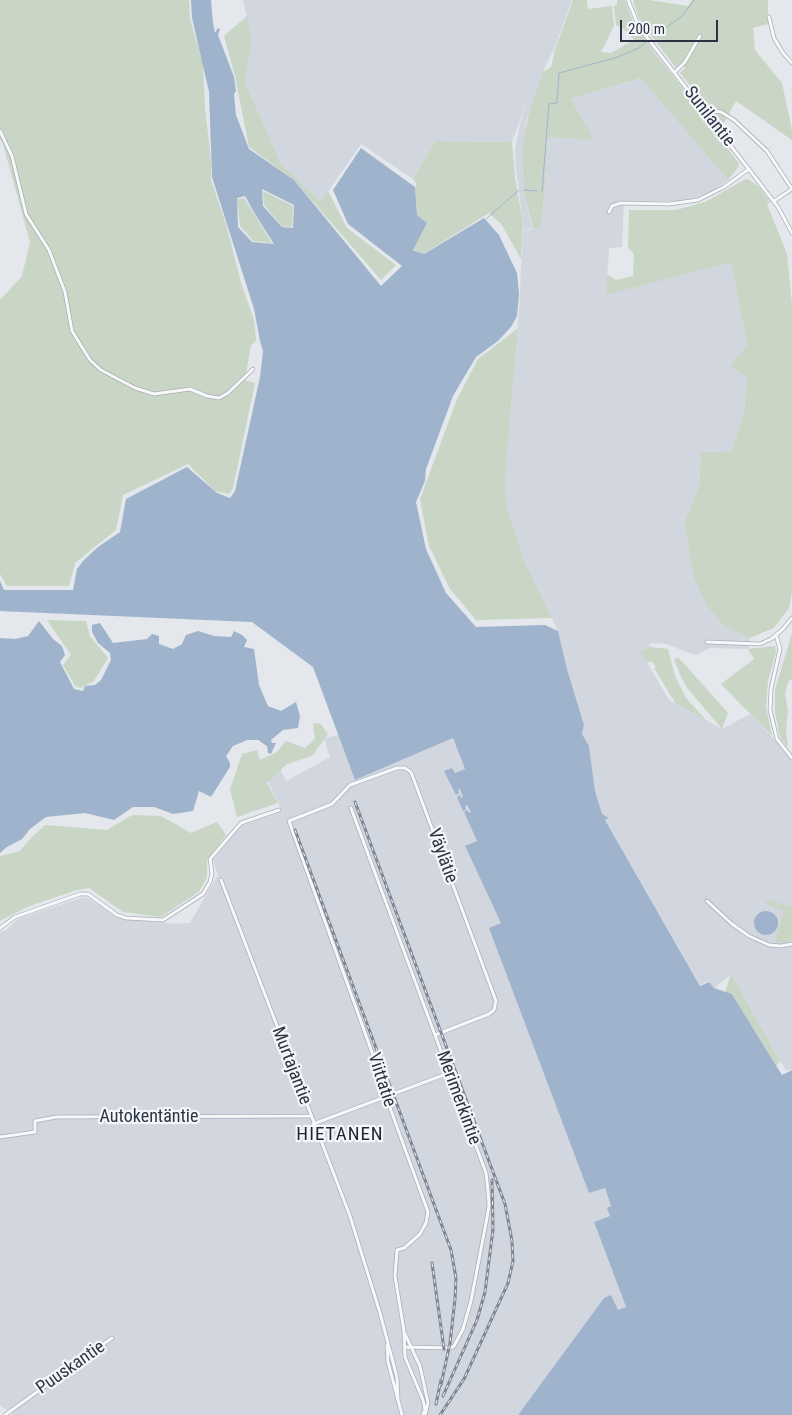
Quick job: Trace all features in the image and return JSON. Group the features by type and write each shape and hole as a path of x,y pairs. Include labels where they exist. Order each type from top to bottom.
{"street":[{"name":"Sunilantie","path":"628,0 639,27 774,201 792,233"},
{"path":"769,17 774,38 792,63"},
{"path":"674,73 686,62 700,36"},
{"path":"703,110 721,112 734,120 767,151 792,189 774,201"},
{"path":"0,131 12,156 26,214 30,224 43,239 52,256 65,292 72,331 90,360 101,370 135,388 154,394 190,389 207,396 219,398 228,393 253,369"},
{"path":"609,212 612,206 621,203 669,204 698,200 724,187 749,169"},
{"path":"706,642 760,644 776,635 792,618"},
{"path":"776,635 780,649 771,689 770,710 777,739 792,758"},
{"name":"Väylätie","path":"289,821 332,804 350,784 398,768 406,768 411,772 496,1002 494,1010 489,1014 435,1035"},
{"name":"Merimerkintie","path":"351,808 486,1173 489,1206 471,1301 463,1329 454,1346 450,1348 404,1347"},
{"path":"0,928 15,917 80,894 88,894 118,915 126,918 163,920 203,894 210,882 212,873 210,859 241,822 279,810"},
{"name":"Viittatie","path":"289,821 428,1212 426,1223 420,1234 404,1248 397,1250 396,1276 404,1331 405,1357 423,1400 424,1415"},
{"name":"Murtajantie","path":"221,880 313,1124 350,1216 380,1313 386,1339"},
{"path":"707,900 732,924 749,936 769,945 792,944"},
{"path":"313,1124 449,1073"},
{"name":"Autokentäntie","path":"0,1137 35,1132 35,1121 56,1117 310,1116"},
{"name":"Viittatie","path":"404,1331 420,1366 428,1403 428,1412 424,1415"},
{"name":"Puuskantie","path":"5,1415 112,1338"},
{"path":"386,1339 388,1362 402,1415"},
{"path":"386,1339 397,1378 398,1399"}],"shaded area":[{"path":"243,0 572,0 526,121 522,169 524,192 532,228 524,231 515,148 530,93 512,142 435,141 413,179 361,144 321,202 281,164 245,82 252,40"},
{"path":"642,78 728,180 714,190 684,201 624,201 622,247 609,248 606,295 731,261 747,345 744,412 732,451 701,452 699,487 684,522 693,576 707,605 724,626 750,638 748,649 711,648 695,655 666,644 649,643 650,647 641,652 669,700 722,729 750,714 792,758 792,1069 786,1071 731,975 714,988 708,981 700,985 605,820 609,818 602,815 595,791 589,746 582,734 584,725 558,631 524,560 506,503 505,479 518,328 523,232 542,226 548,137 593,139 571,99"},
{"path":"339,735 355,780 453,738 465,769 455,773 457,790 460,789 464,797 461,798 471,813 469,814 477,841 465,847 502,923 490,928 590,1193 605,1188 611,1207 610,1216 594,1222 626,1307 618,1311 604,1298 518,1415 13,1415 0,1405 0,932 6,930 18,919 83,897 91,900 118,918 176,924 190,923 218,875 213,860 241,826 282,812 262,768 274,756 286,781 330,757 324,738"}],"green space":[{"path":"0,0 189,0 190,19 203,64 211,180 254,320 256,341 251,345 245,380 255,383 233,488 229,494 215,491 188,464 123,495 116,530 75,563 69,586 7,586 0,574 0,300 22,276 30,242 0,139"},
{"path":"573,0 587,0 588,9 612,6 614,26 601,52 611,53 634,40 625,30 616,25 614,6 617,5 617,0 625,0 633,22 739,164 728,180 641,78 571,99 594,140 548,137 542,226 533,229 524,192 522,164 524,136 530,109 543,72 551,67 555,49"},
{"path":"633,0 649,0 688,6 692,0 768,0 768,24 753,28 755,50 782,83 792,130 792,140 736,101 722,126 680,73 685,68 682,62 676,68 639,19"},
{"path":"247,16 252,40 245,82 281,164 321,202 328,191 347,228 396,265 381,280 294,180 249,147 235,76 224,36"},
{"path":"435,141 512,142 515,177 523,224 521,259 502,225 489,213 423,254 413,249 427,223 417,215 415,187 417,185 413,179"},
{"path":"748,179 758,186 770,202 767,204 787,254 792,305 792,591 789,608 774,628 750,638 724,626 707,606 693,576 684,522 699,487 701,452 732,451 744,412 747,377 730,366 747,345 731,262 606,295 607,274 616,280 633,276 634,254 628,248 629,210 676,210 705,202"},
{"path":"263,191 293,206 292,227 282,226 264,205"},
{"path":"244,198 272,243 253,241 240,226 237,199"},
{"path":"518,328 505,479 506,503 524,560 552,618 476,620 450,589 429,546 420,499 457,399 478,359"},
{"path":"47,620 86,621 90,636 108,658 94,681 81,688 75,686 63,665 71,655"},
{"path":"792,633 792,679 788,682 785,693 788,711 786,730 788,747 781,739 779,733 775,711 775,690"},
{"path":"775,646 776,653 768,680 766,707 772,736 721,684 754,659 748,649"},
{"path":"650,647 668,649 675,676 686,698 706,720 676,704 654,668 656,667 652,661 647,663 641,652"},
{"path":"679,658 728,713 722,729 688,689 674,659"},
{"path":"313,723 321,724 328,734 312,756 287,764 267,783 278,803 237,817 230,789 242,754 257,750 260,760 277,752 286,741 305,748 315,739"},
{"path":"132,815 161,816 191,833 217,822 226,835 207,861 207,877 199,892 161,917 123,912 89,888 77,890 27,907 0,921 1,856 20,851 45,825 107,830"},
{"path":"768,899 792,906 792,940 775,942 784,911 765,903"},
{"path":"731,974 780,1061 777,1066 732,994 725,992"}],"water":[{"path":"191,0 211,0 215,33 218,28 220,29 218,35 234,77 236,115 249,149 294,180 381,286 402,266 348,224 333,190 361,148 415,187 417,215 427,223 413,250 424,254 484,218 499,235 517,273 519,293 517,316 511,327 498,341 476,357 453,396 426,469 425,481 416,502 426,549 446,593 476,627 545,625 558,631 584,725 582,734 589,746 595,791 602,814 609,818 605,820 700,986 709,982 714,988 732,994 782,1075 792,1070 792,1415 518,1415 604,1298 611,1295 618,1310 626,1307 594,1222 610,1216 607,1208 611,1206 605,1188 589,1193 489,928 501,923 465,846 477,841 464,812 467,810 469,813 471,812 467,805 463,811 457,797 460,795 461,798 463,797 460,789 456,795 444,771 452,768 455,773 465,769 453,738 355,780 313,667 252,622 0,611 0,581 4,590 73,590 77,569 84,560 98,547 120,532 126,499 187,467 217,493 230,498 235,491 260,377 263,351 254,309 212,177 209,92 192,18","holes":["262,189 294,205 293,228 282,227 263,206","245,196 255,214 274,244 252,242 238,227 237,198"]},
{"path":"39,621 53,639 62,646 65,655 60,662 74,689 83,691 85,686 95,685 101,680 111,660 110,653 98,643 92,632 92,625 100,623 113,643 147,639 152,634 159,636 159,644 173,649 182,644 186,635 198,631 214,636 231,637 234,631 247,640 244,647 254,649 259,685 268,706 281,711 296,702 300,716 298,728 283,730 271,740 272,743 276,743 271,754 268,753 267,746 258,740 247,740 233,746 226,756 230,767 211,797 199,791 193,811 173,814 154,807 133,807 114,820 85,813 46,817 30,829 22,839 0,853 0,638 15,639 28,636"},
{"path":"766,911 775,914 778,923 775,932 766,935 757,932 754,923 757,914"}],"waterway":[{"path":"653,37 682,16 694,0"},
{"path":"542,192 549,104 557,103 559,73 615,58 639,48 646,42"},
{"path":"486,219 519,190"},
{"path":"524,190 537,191"}],"railway":[{"path":"355,802 505,1204 512,1241 513,1261 508,1283 464,1379 440,1415"},
{"path":"295,830 451,1250 456,1278 455,1299 450,1343 441,1385"},
{"path":"443,1396 477,1320 485,1292 493,1229 492,1180"},
{"path":"432,1263 444,1349"},
{"path":"436,1404 441,1380"}],"district":[{"name":"HIETANEN","path":"340,1135"}]}
